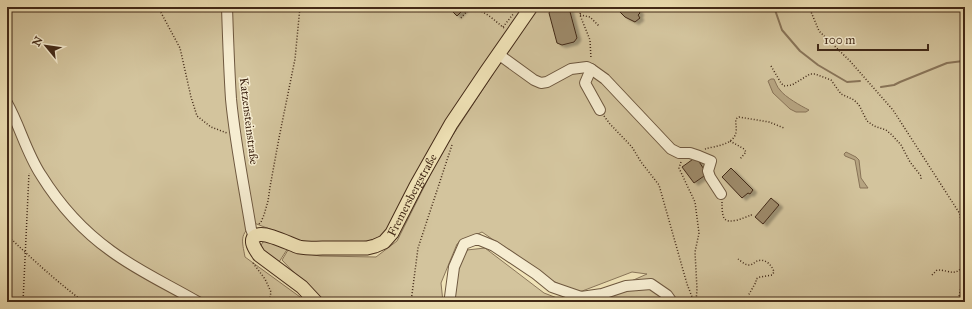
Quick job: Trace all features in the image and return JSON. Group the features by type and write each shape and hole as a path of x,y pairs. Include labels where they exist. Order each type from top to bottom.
{"main road":[{"name":"Fremersbergstraße","path":"253,233 266,235 294,245 310,248 367,248 384,242 392,233 416,186 451,124 498,54 508,30 531,7"},
{"path":"253,233 252,244 259,254 302,287 316,302"}],"street":[{"name":"Katzensteinstraße","path":"227,7 231,92 236,136 253,233"},
{"path":"498,54 534,80 541,83 547,82 571,69 587,67 591,69 605,79 671,149 679,153 690,153 711,161 708,171 710,177 721,194"},
{"path":"591,69 585,83 600,110"},
{"path":"7,103 30,157 41,175 63,206 84,228 111,251 198,302"},
{"path":"451,302 450,297 454,267 464,244 477,239 494,246 536,274 552,288 581,297 602,294 626,286 651,284 667,295 672,302"}],"path":[{"path":"158,7 180,48 197,116 211,127 236,136"},
{"path":"253,233 261,222 268,201 295,59 300,7"},
{"path":"581,7 580,15 590,40 592,53 591,69"},
{"path":"809,7 819,31 850,61 893,110 960,214 965,258"},
{"path":"461,18 472,10 477,10 486,14 508,30 514,13"},
{"path":"580,15 590,17 599,26"},
{"path":"771,66 784,86 792,85 810,74 815,74 831,80 841,94 854,100 859,105 867,121 874,126 886,130 901,145 910,162 921,176 921,180"},
{"path":"600,110 610,124 632,147 641,162 659,185 687,284 695,302"},
{"path":"700,156 700,151 729,142 733,139 737,129 735,123 736,119 739,117 769,122 784,128"},
{"path":"730,141 738,145 746,152 740,159"},
{"path":"411,302 418,248 452,142"},
{"path":"682,152 679,168 695,202 699,233 694,252 697,289 695,302"},
{"path":"23,302 30,157"},
{"path":"721,194 724,219 731,222 751,215 753,216"},
{"path":"7,234 26,253 84,302"},
{"path":"738,259 748,265 751,265 759,260 763,260 771,265 774,272 772,275 756,279 756,282 748,296"},
{"path":"932,275 937,270 952,273 960,271 965,266"},
{"path":"958,302 965,266"}],"shaded area":[{"path":"7,7 965,7 965,302 584,302 647,274 632,272 577,293 551,280 482,232 457,244 441,283 443,302 322,302 282,260 288,250 320,256 376,257 397,241 441,153 493,74 486,65 387,230 379,237 369,241 336,244 301,241 254,223 249,227 243,238 245,257 307,302 7,302"},
{"path":"774,79 782,93 809,110 806,112 796,112 790,109 773,93 768,81"},
{"path":"846,152 859,160 861,178 868,188 860,188 855,160 845,156 844,154"},
{"path":"266,240 288,248 279,262 261,248 261,245"},
{"path":"485,248 544,293 566,302 456,302 455,291 458,265 467,250"}],"building":[{"path":"448,7 466,7 457,16"},
{"path":"552,7 570,7 577,38 574,42 562,45 557,43 549,13"},
{"path":"615,7 636,7 640,13 638,15 640,18 635,22 625,17"},
{"path":"696,157 707,174 694,183 682,167"},
{"path":"731,168 753,190 750,194 748,193 742,198 722,177"},
{"path":"771,198 779,205 763,224 755,217"}],"waterway":[{"path":"774,7 782,30 800,51 818,65 847,82 860,81"},
{"path":"881,87 894,85 947,63 963,61"}]}
